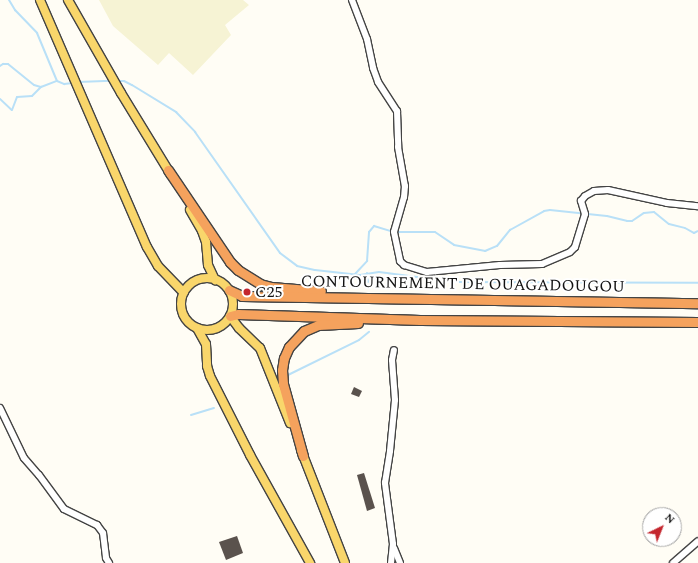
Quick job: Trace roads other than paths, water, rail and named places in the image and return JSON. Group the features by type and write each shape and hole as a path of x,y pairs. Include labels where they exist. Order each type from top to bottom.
{"highway":[{"path":"168,170 230,262 238,270 260,284 285,289 421,298"},
{"name":"CONTOURNEMENT DE OUAGADOUGOU","path":"229,290 242,296 698,303"},
{"path":"230,316 238,314 420,320 698,322"},
{"path":"303,456 283,384 282,370 284,358 296,338 304,331 318,325 420,320"}],"main road":[{"path":"40,0 152,258 184,292"},
{"path":"68,0 202,231 206,242 208,266 215,280"},
{"path":"215,280 203,278 195,281 184,292 181,309 184,316 197,328 206,344 207,366 210,376 250,455 310,563"},
{"name":"CONTOURNEMENT DE OUAGADOUGOU","path":"215,280 229,290"},
{"path":"197,328 205,330 214,329 222,325 230,316 233,302 229,290"},
{"path":"230,316 260,348 345,563"}],"street":[{"path":"352,0 367,39 373,68 378,82 397,110 398,147 405,186 404,197 394,232 400,261 404,265 427,272 500,265 542,264 570,252 575,247 585,221 586,214 581,201 585,196 594,191 608,190 667,203 698,206"},
{"path":"394,350 392,360 395,400 385,483 393,544 400,563"},
{"path":"0,408 24,458 40,475 64,509 97,525 103,533 106,558 109,563"},
{"path":"673,563 698,541"},
{"path":"391,563 393,544"}],"waterway":[{"path":"9,0 15,10 37,33 57,81 64,84 73,83"},
{"path":"0,66 3,64 8,64 34,85 41,87 57,81"},
{"path":"78,82 111,81"},
{"path":"118,81 124,81 132,85 176,112 195,132 280,253 297,266 315,270 360,275 379,272 455,282 698,283"},
{"path":"0,99 12,110 17,97 32,96 41,87"},
{"path":"355,274 367,261 369,232 374,226 394,232 435,232 454,245 485,251 497,246 510,230 544,211 550,210 607,216 627,221 632,221 644,213 654,212 669,224 685,228 694,233 698,231"},
{"path":"367,273 368,282"},
{"path":"288,375 359,340 369,332"},
{"path":"191,415 214,408"}],"place":[{"name":"C25","path":"247,292"}]}
